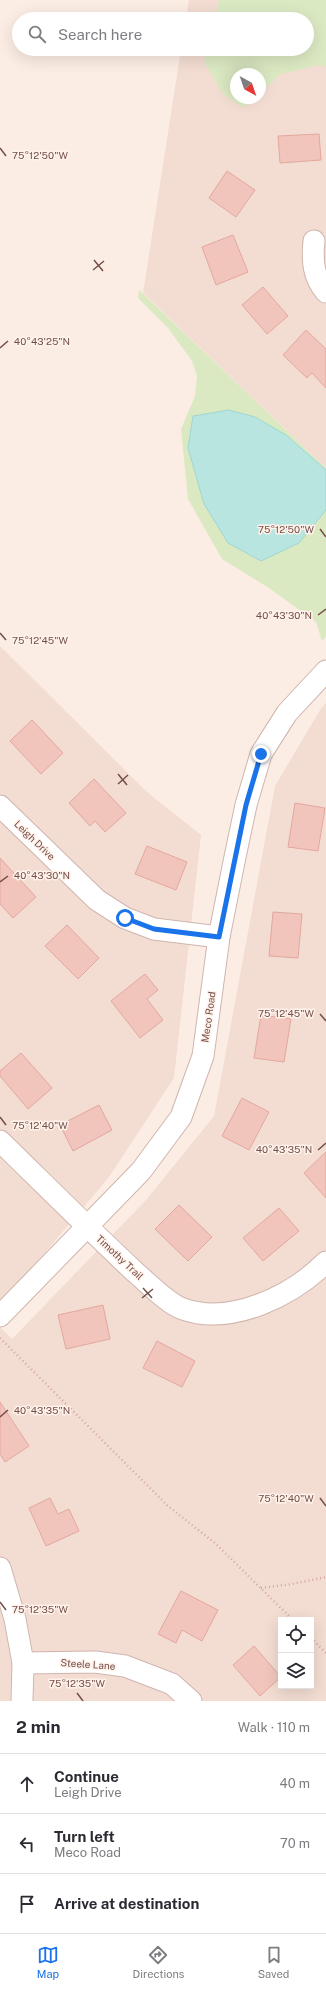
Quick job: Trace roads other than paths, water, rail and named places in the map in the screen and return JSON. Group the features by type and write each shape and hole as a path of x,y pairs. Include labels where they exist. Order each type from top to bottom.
{"street":[{"path":"314,241 312,256 315,272 326,292"},
{"name":"Meco Road","path":"0,1316 141,1171 181,1117 203,1056 219,937 246,805 261,754 287,713 326,671"},
{"name":"Leigh Drive","path":"0,806 97,900 125,918 154,929 219,937"},
{"name":"Timothy Trail","path":"0,1141 87,1226 159,1293 182,1309 209,1314 243,1310 280,1297 318,1270 326,1262"},
{"path":"0,1568 15,1619 23,1662 22,1701"},
{"name":"Steele Lane","path":"23,1662 88,1662 125,1666 172,1684 191,1701"}],"water":[{"path":"229,410 255,417 286,435 326,470 326,510 299,543 261,561 228,543 204,504 188,448 193,416"}]}
